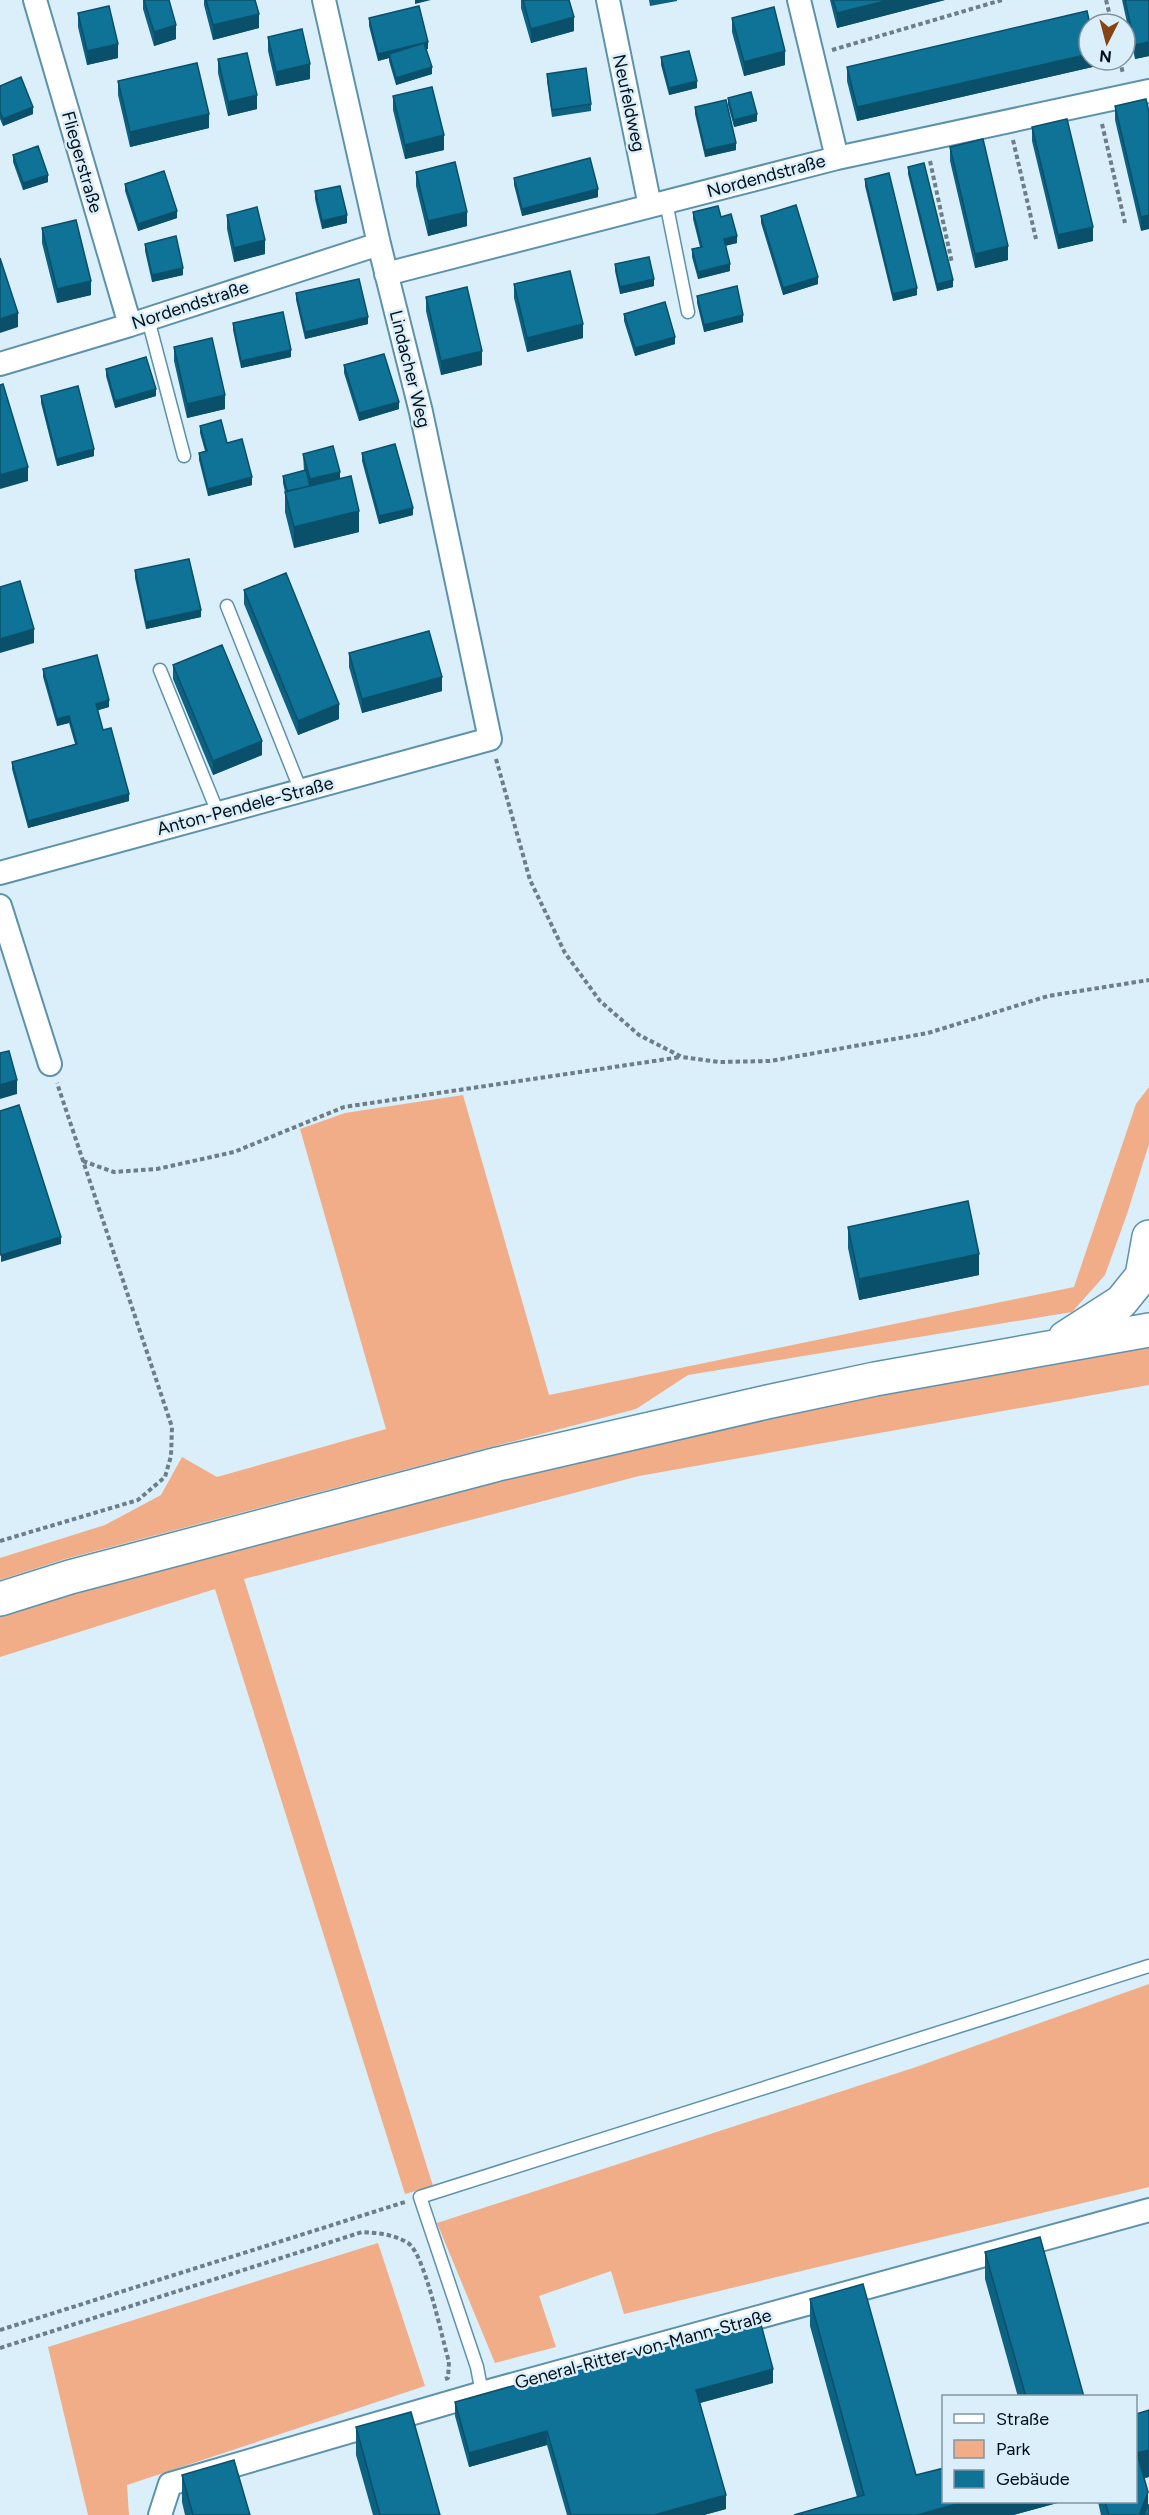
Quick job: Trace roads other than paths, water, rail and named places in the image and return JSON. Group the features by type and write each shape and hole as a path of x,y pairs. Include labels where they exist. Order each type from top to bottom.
{"highway":[{"path":"1051,1347 1121,1302 1142,1275 1149,1237"},
{"path":"0,1599 70,1577 498,1464 843,1386 1149,1330"}],"street":[{"name":"Fliegerstraße","path":"35,0 139,322"},
{"name":"Lindacher Weg","path":"324,0 386,274 423,422 490,739"},
{"name":"Neufeldweg","path":"608,0 658,204"},
{"path":"799,0 837,158"},
{"name":"Nordendstraße","path":"386,274 837,158 1149,91"},
{"name":"Nordendstraße","path":"0,364 139,322 379,244"},
{"name":"Anton-Pendele-Straße","path":"0,873 490,739"},
{"path":"0,906 50,1064"},
{"name":"General-Ritter-von-Mann-Straße","path":"160,2515 170,2484 482,2393 1149,2210"}],"lane":[{"path":"658,204 688,312"},
{"path":"139,322 184,456"},
{"path":"227,606 300,791"},
{"path":"160,670 218,813"},
{"path":"482,2393 477,2367 420,2197 1149,1966"}]}
